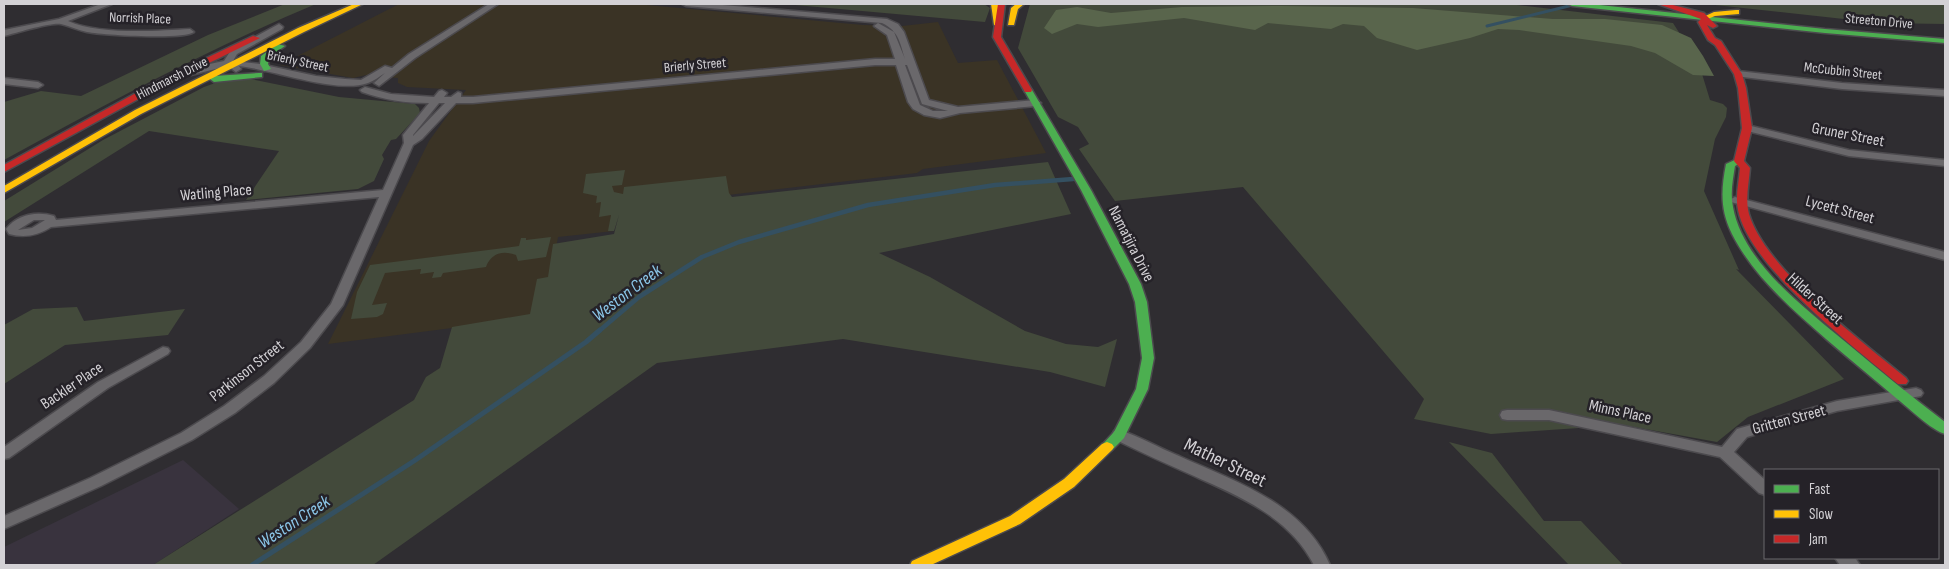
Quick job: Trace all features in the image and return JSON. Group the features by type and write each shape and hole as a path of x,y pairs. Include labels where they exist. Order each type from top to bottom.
{"main road":[{"name":"Hindmarsh Drive","path":"4,169 161,83 332,4"},
{"name":"Hindmarsh Drive","path":"4,190 138,112 301,30 359,4"},
{"path":"182,90 215,79 263,72 264,59 274,49 367,4"},
{"path":"995,4 998,25"},
{"name":"Namatjira Drive","path":"917,565 1015,520 1069,484 1119,434 1142,389 1148,358 1141,302 1135,284 1070,161 997,38 1001,4"},
{"path":"1011,4 1011,23"},
{"path":"1006,52 1015,8 1020,4"},
{"name":"Streeton Drive","path":"1572,4 1609,8 1663,7 1736,12 1849,24 1945,30"},
{"name":"Streeton Drive","path":"1663,7 1709,26 1757,24 1945,41"},
{"path":"1736,12 1714,14 1709,26 1757,24"},
{"name":"Hilder Street","path":"1709,26 1721,41 1718,43 1738,74 1742,88 1747,128 1739,161"},
{"name":"Hilder Street","path":"1739,161 1731,164 1726,198 1735,230 1749,254 1770,280 1807,315 1900,395 1945,429"},
{"name":"Hilder Street","path":"1739,161 1745,168 1742,202 1745,217 1758,241 1803,293 1916,393 1945,415"}],"street":[{"path":"4,33 61,21 108,4"},
{"path":"362,86 494,4"},
{"path":"686,4 876,20 895,26 900,32 925,102 943,111 952,113 958,110 1036,104"},
{"path":"849,19 888,30 913,102 918,108 926,112 943,111"},
{"name":"Norrish Place","path":"61,21 82,30 154,34 190,32"},
{"name":"Brierly Street","path":"230,65 229,58 234,52 279,27"},
{"name":"Brierly Street","path":"161,83 204,68 230,65 236,69 263,72 332,90 362,86 372,80 379,83 385,89 395,92 458,97 518,95 910,59"},
{"path":"379,83 402,62"},
{"name":"McCubbin Street","path":"1738,74 1842,86 1945,92"},
{"path":"4,81 38,86"},
{"name":"Brierly Street","path":"362,86 385,96 440,96"},
{"name":"Parkinson Street","path":"409,143 408,135 440,96"},
{"name":"Parkinson Street","path":"4,524 146,458 187,436 236,406 303,350 324,325 337,305 409,143 418,137 458,97"},
{"name":"Gruner Street","path":"1747,128 1849,153 1945,163"},
{"name":"Watling Place","path":"48,224 386,193"},
{"name":"Lycett Street","path":"1726,198 1945,256"},
{"name":"Backler Place","path":"4,454 103,385 163,350"},
{"name":"Gritten Street","path":"1725,453 1742,433 1837,406 1916,393"},
{"name":"Minns Place","path":"1507,415 1549,414 1725,453"},
{"name":"Mather Street","path":"1119,434 1248,492 1287,519 1304,536 1322,565"},
{"path":"1725,453 1764,488"}],"shaded area":[{"path":"399,4 636,4 863,25 902,26 938,22 958,63 997,60 1046,153 923,169 917,173 616,208 614,231 558,237 544,316 328,344 429,141 466,90 407,87 398,83 398,78 366,75 353,78 280,65"},
{"path":"183,460 239,509 153,565 4,565 4,547"}],"green space":[{"path":"285,4 316,4 197,58 4,160 4,102 41,91 81,96 208,35"},
{"path":"784,4 984,4 990,8 985,22"},
{"path":"1030,4 1508,4 1673,23 1699,64 1710,100 1723,104 1727,108 1726,117 1715,139 1704,191 1739,270 1736,269 1844,379 1748,417 1717,442 1623,425 1491,434 1414,419 1424,399 1243,187 1115,201 1079,149 1089,144 1078,127 1058,117 1018,48"},
{"path":"1706,4 1945,4 1945,24 1880,23"},
{"path":"1077,7 1111,13 1182,7 1413,8 1553,19 1605,19 1662,25 1691,38 1714,76 1693,75 1655,53 1631,46 1519,30 1498,29 1470,38 1417,50 1377,38 1364,26 1343,24 1331,29 1268,23 1255,30 1184,18 1098,27 1077,24 1052,34 1044,28 1056,10"},
{"path":"250,79 339,97 415,104 419,108 420,113 396,139 391,140 382,155 384,159 374,181 358,189 246,200 279,151 149,131 4,222 4,201 103,140 204,87 218,82"},
{"path":"1048,162 1071,214 879,253 930,277 1025,331 1066,344 1098,347 1117,339 1105,387 1050,372 843,339 657,363 373,565 153,565 414,400 426,377 440,368 452,327 530,314 537,279 548,277 553,244 614,234 619,215 614,231 608,231 611,215 599,217 601,202 596,203 597,196 583,193 586,174 625,170 622,185 612,186 614,192 623,194 624,187 726,176 729,193 732,197"},
{"path":"551,237 546,257 518,261 516,255 502,253 494,256 486,267 443,273 441,277 432,278 434,272 420,274 421,269 385,273 372,305 387,303 383,314 377,317 351,319 357,292 370,265 519,246 521,238 526,238 526,240"},
{"path":"77,307 84,321 185,309 168,335 65,345 4,384 4,325 33,309"},
{"path":"1449,442 1492,453 1544,521 1581,521 1623,565 1569,565"}],"waterway":[{"name":"Weston Creek","path":"1487,26 1577,4"},
{"name":"Weston Creek","path":"599,331 639,297 702,257 739,242 868,205 995,185 1073,179"},
{"name":"Weston Creek","path":"252,565 414,461 586,342 600,330"}],"traffic: fast":[{"path":"1572,4 1825,31 1945,41"},
{"path":"267,69 264,64 265,56 281,46"},
{"path":"214,79 259,75"},
{"path":"1028,90 1086,190 1135,284 1141,302 1148,358 1142,389 1119,435 1107,447"},
{"path":"1739,161 1731,164 1727,188 1729,213 1737,234 1761,270 1808,317 1918,409 1945,429"}],"traffic: slow":[{"path":"4,190 138,112 301,30 359,4"},
{"path":"995,4 998,25"},
{"path":"1011,23 1015,8 1020,4"},
{"path":"1705,18 1714,14 1736,12"},
{"path":"917,565 1015,520 1069,483 1107,447"}],"traffic: jam":[{"path":"1001,4 997,37 1028,90"},
{"path":"1662,4 1701,15 1713,26"},
{"path":"1705,18 1702,22 1712,40 1718,43 1738,74 1742,88 1747,128 1739,161"},
{"path":"4,169 161,83 256,38"},
{"path":"1739,161 1745,168 1742,199 1743,211 1756,239 1772,261 1837,327 1902,381"}]}
